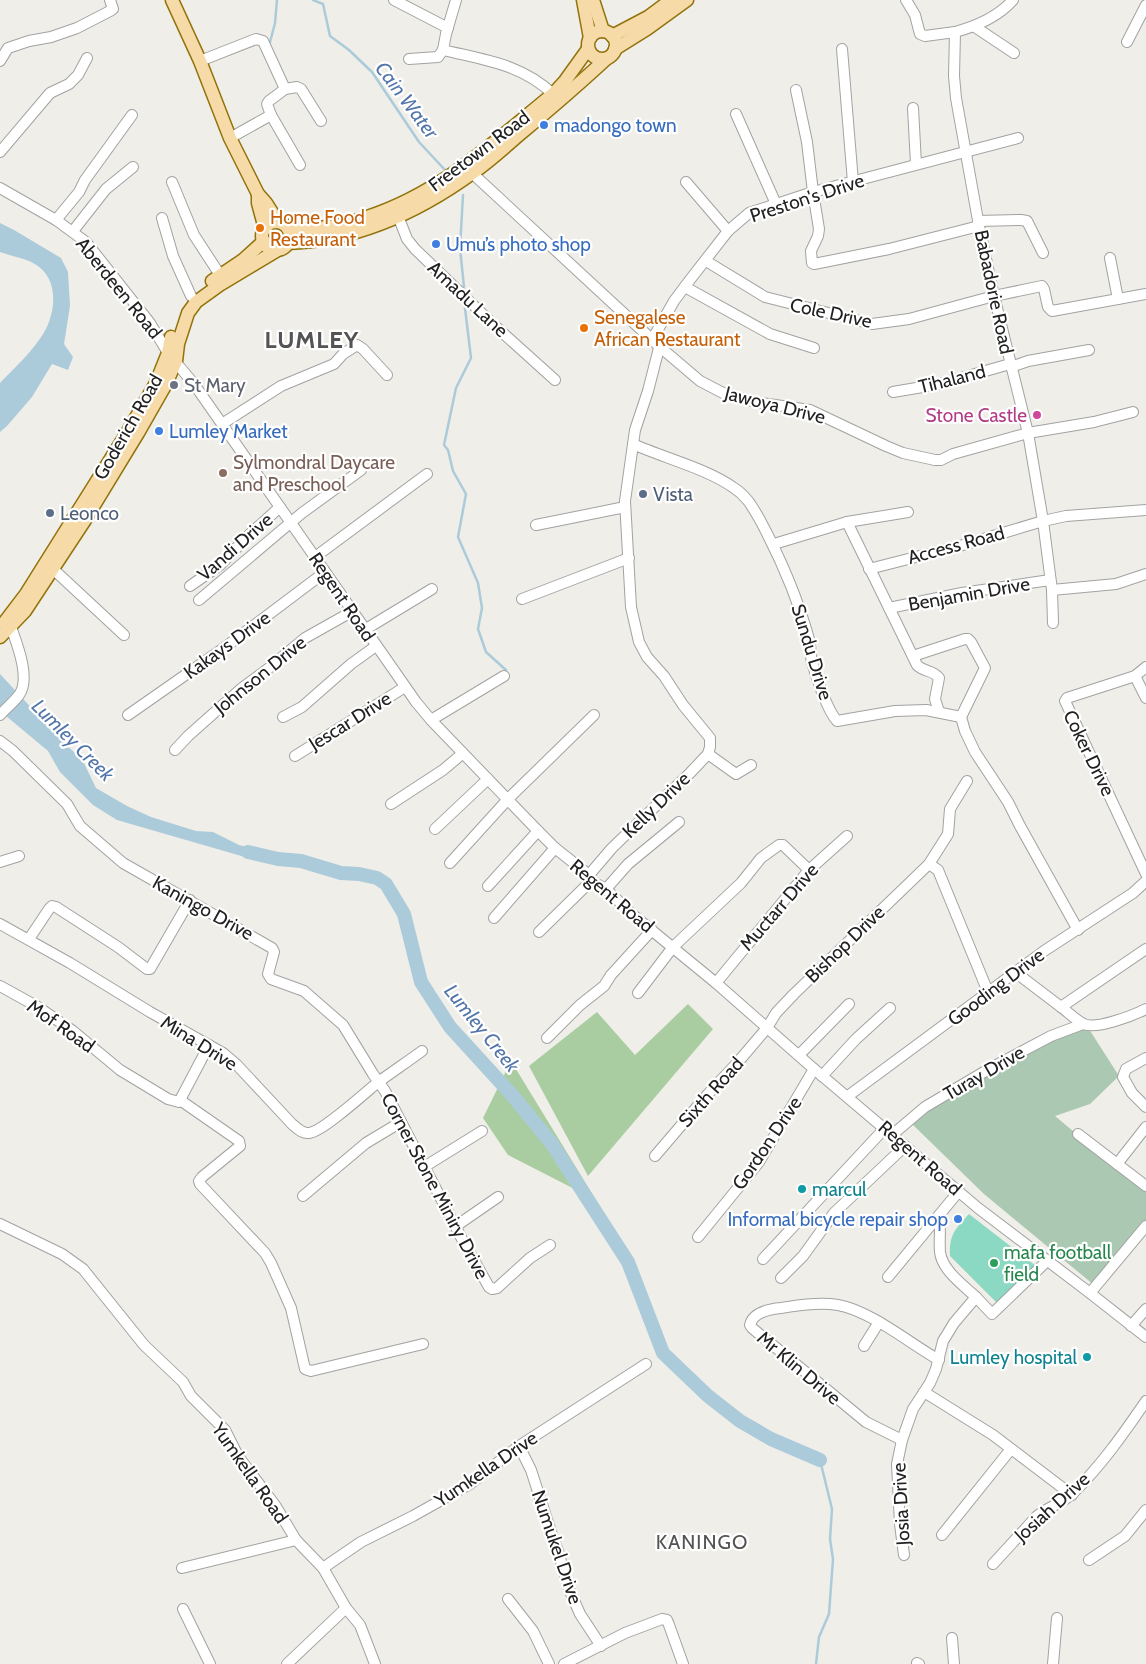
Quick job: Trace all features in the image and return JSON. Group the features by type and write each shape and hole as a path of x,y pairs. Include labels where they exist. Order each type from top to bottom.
{"main road":[{"path":"172,0 200,61 230,138 258,194 283,225 290,237 286,247 276,251 267,246 258,203 258,194"},
{"path":"583,0 589,43 595,58 606,59 616,49 687,0"},
{"path":"593,0 607,33 616,43 616,49"},
{"path":"589,43 597,32 607,33 648,17 671,0"},
{"name":"Freetown Road","path":"288,243 335,238 397,212 416,197 462,168 553,94 565,81 589,43"},
{"name":"Freetown Road","path":"283,225 306,230 331,228 419,206 472,173 554,107 606,59"},
{"path":"264,235 273,223 283,225"},
{"name":"Goderich Road","path":"4,631 25,611 53,569 98,499 166,384 178,316 181,309 191,296 243,260 264,235"},
{"name":"Goderich Road","path":"4,631 117,450 172,357 188,313 196,302 221,284 276,251"}],"street":[{"path":"0,61 4,47 51,37 77,28 110,11 113,8 110,0"},
{"path":"394,0 448,28"},
{"path":"409,59 438,57 443,50 456,0"},
{"path":"906,0 915,15 920,34 925,36 975,27 999,13 1013,0"},
{"path":"1127,42 1146,5"},
{"path":"975,27 1014,53"},
{"name":"Babadorie Road","path":"955,32 954,76 956,98 994,296 1028,433 1043,521 1051,585 1053,623"},
{"path":"200,61 256,38 261,39 285,89"},
{"path":"842,49 853,182"},
{"path":"443,50 514,68 538,81 553,94"},
{"path":"0,152 50,93 69,84 78,75 86,58"},
{"path":"300,165 271,115 267,104 285,89 297,87 301,90 321,122"},
{"path":"796,90 819,229 811,251 810,260 814,264 889,249 979,223 1022,220 1027,222 1043,253"},
{"path":"913,108 916,164"},
{"path":"736,114 776,204"},
{"path":"56,220 79,192 85,180 132,115"},
{"path":"230,138 271,115"},
{"name":"Preston's Drive","path":"708,754 710,738 683,705 664,676 647,657 639,642 631,607 625,507 628,470 635,430 648,392 655,344 674,301 728,231 749,213 813,192 1018,138"},
{"path":"73,232 106,189 133,167"},
{"name":"Jawoya Drive","path":"472,173 655,344 700,381 725,394 755,402 810,410 886,446 920,457 941,460 953,454 1028,433 1094,422 1133,412"},
{"path":"172,182 194,234 220,275"},
{"path":"686,182 728,231"},
{"name":"Aberdeen Road","path":"0,188 56,220 86,242 150,323 172,357"},
{"name":"Amadu Lane","path":"397,212 407,239 415,249 494,325 555,380"},
{"path":"162,218 173,256 191,296"},
{"path":"1110,258 1118,298 1146,294"},
{"name":"Cole Drive","path":"706,261 765,297 872,324 909,319 994,296 1042,286 1048,307 1052,310 1118,298"},
{"path":"685,287 770,334 814,348"},
{"path":"222,424 281,386 334,364 343,354 357,345 363,348 387,375"},
{"name":"Tihaland","path":"893,392 940,384 1028,361 1089,350"},
{"name":"Regent Road","path":"172,357 222,424 376,646 431,720 538,831 590,878 606,889 633,915 716,983 958,1191 1146,1337"},
{"name":"Sundu Drive","path":"633,444 714,476 736,488 751,504 774,544 802,613 812,662 826,701 837,721 895,711 926,710 961,717"},
{"path":"199,600 291,523 361,470"},
{"path":"315,557 427,474"},
{"name":"Vandi Drive","path":"190,586 220,565 280,507"},
{"path":"536,525 625,507"},
{"name":"Access Road","path":"869,569 1066,516 1146,510"},
{"path":"774,544 847,522 908,512"},
{"path":"847,522 919,668 935,674 939,678 935,699 939,712"},
{"path":"522,599 629,558"},
{"path":"53,569 124,635"},
{"name":"Kakays Drive","path":"128,715 231,643 325,572"},
{"name":"Benjamin Drive","path":"889,608 962,593 1051,585 1116,584 1146,574"},
{"path":"366,629 432,590"},
{"name":"Johnson Drive","path":"175,750 242,688 305,638 353,611"},
{"path":"0,714 20,694 24,684 24,676 4,631"},
{"path":"913,656 964,639 968,639 971,642 985,668 961,717 965,731 975,752 1008,802 1078,930"},
{"path":"283,717 302,707 333,679 376,646"},
{"path":"1146,667 1135,676 1146,698"},
{"path":"431,720 504,676"},
{"name":"Coker Drive","path":"1135,676 1067,698 1065,704 1109,792 1146,874"},
{"name":"Jescar Drive","path":"294,756 406,687"},
{"path":"450,863 508,800 594,715"},
{"name":"Kaningo Drive","path":"0,741 13,751 67,804 80,826 122,863 272,948 274,952 268,974 270,979 304,991 344,1026 379,1082"},
{"path":"392,804 462,754"},
{"path":"708,754 736,774 750,765"},
{"name":"Kelly Drive","path":"539,932 590,878 612,848 708,754"},
{"path":"435,829 488,779"},
{"name":"Bishop Drive","path":"767,1028 772,1019 794,994 929,864 948,834 950,809 967,781"},
{"path":"606,889 628,864 679,822"},
{"path":"488,886 538,831"},
{"name":"Muctarr Drive","path":"716,983 809,870 846,836"},
{"name":"Muctarr Drive","path":"638,992 673,947 741,883 761,858 779,845 783,844 809,870"},
{"path":"494,918 555,848"},
{"path":"0,862 19,856"},
{"path":"929,864 938,870 988,992"},
{"name":"Gooding Drive","path":"848,1096 1044,951 1133,893 1146,881"},
{"path":"29,939 52,906 118,947 147,969 150,969 190,900"},
{"name":"Mina Drive","path":"0,924 29,939 150,1012 209,1045 236,1064 292,1124 307,1134 314,1132 328,1122 379,1082"},
{"path":"547,1038 580,1005 604,986 611,975 652,930"},
{"path":"1062,1007 1146,949"},
{"path":"1015,972 1083,1024"},
{"name":"Mof Road","path":"0,986 66,1027 120,1070 168,1100 176,1102 180,1100 239,1141 240,1146 238,1149 202,1177 200,1184 265,1253 271,1263 291,1308 298,1342 307,1371 424,1344"},
{"path":"799,1055 849,1004"},
{"name":"Gordon Drive","path":"698,1237 759,1162 818,1072 890,1008"},
{"name":"Turay Drive","path":"763,1258 889,1132 925,1107 988,1069 1051,1036 1083,1024 1093,1025 1116,1021 1146,1009"},
{"name":"Sixth Road","path":"655,1156 767,1028"},
{"path":"180,1100 209,1045"},
{"path":"379,1082 422,1051"},
{"path":"1146,1058 1126,1068 1123,1077 1132,1093 1146,1107"},
{"name":"Corner Stone Miniry Drive","path":"379,1082 489,1287 492,1289 497,1288 530,1258 550,1245"},
{"path":"303,1196 366,1143 401,1122"},
{"path":"1117,1164 1146,1128"},
{"path":"424,1167 482,1131"},
{"path":"1078,1134 1146,1186"},
{"path":"781,1278 803,1256 834,1214 905,1146"},
{"path":"888,1277 939,1217 958,1191"},
{"path":"456,1226 498,1197"},
{"path":"939,1217 941,1233 940,1254 944,1263 992,1314 1047,1261"},
{"name":"Yumkella Road","path":"0,1224 62,1254 83,1269 144,1345 183,1382 192,1396 225,1430 238,1456 275,1505 296,1540 323,1568 346,1608 360,1625 376,1664"},
{"path":"1090,1293 1146,1226"},
{"name":"Josia Drive","path":"904,1555 897,1464 902,1440 913,1409 930,1383 939,1360 940,1350 949,1330 976,1297"},
{"name":"Mr Klin Drive","path":"902,1440 866,1422 842,1404 750,1325 751,1320 761,1312 776,1308 814,1304 838,1305 856,1310 939,1360"},
{"path":"1131,1326 1146,1309"},
{"path":"864,1346 878,1322"},
{"name":"Yumkella Drive","path":"323,1568 361,1542 470,1484 519,1446 646,1364"},
{"path":"924,1392 993,1435 1072,1495"},
{"name":"Josiah Drive","path":"993,1564 1044,1509 1072,1495 1103,1460 1146,1401"},
{"name":"Numukel Drive","path":"519,1446 531,1470 569,1589 580,1614 601,1646"},
{"path":"942,1535 1011,1449"},
{"path":"1089,1560 1125,1536 1146,1510"},
{"path":"182,1568 296,1540"},
{"path":"508,1599 533,1631 549,1664"},
{"path":"287,1664 346,1608"},
{"path":"182,1609 210,1664"},
{"path":"1053,1664 1057,1618"},
{"path":"564,1664 625,1632 662,1619 667,1620 683,1664"},
{"path":"952,1638 954,1664"}],"green space":[{"path":"688,1004 713,1029 588,1176 529,1066 597,1012 635,1055"},
{"path":"1087,1026 1119,1076 1090,1104 1055,1116 1146,1192 1146,1223 1094,1285 984,1194 911,1123 967,1085 1048,1039"},
{"path":"511,1061 596,1200 508,1155 483,1118"},
{"name":"mafa football field","path":"969,1214 1040,1269 1001,1307 950,1256 952,1237"}],"water":[{"path":"0,223 61,258 68,272 70,306 64,344 73,357 68,370 52,364 32,397 0,432 0,383 30,352 45,331 52,310 53,299 49,278 42,270 29,261 0,252"},
{"path":"0,674 65,744 82,759 96,788 151,817 196,831 213,832 239,845 266,852 262,862 117,820 93,805 60,772 48,751 0,711"}],"waterway":[{"path":"269,46 275,23 277,0"},
{"name":"Cain Water","path":"313,0 323,4 330,36 349,50 372,72 419,142 446,171"},
{"name":"Cain Water","path":"463,195 460,248 464,287"},
{"name":"Cain Water","path":"464,300 471,358 456,388 444,445 448,450 453,471 466,494 458,537 478,583 482,608 478,629 486,652 506,670"},
{"name":"Lumley Creek","path":"248,852 278,859 301,861 341,873 377,878 386,884 404,914 421,982 450,1027 513,1096 552,1144 628,1262 663,1353 708,1396 740,1421 771,1439 820,1460"},
{"path":"816,1664 819,1637 829,1614 833,1559 830,1539 832,1509 820,1460"}],"place":[{"name":"madongo town","path":"544,125"},
{"name":"Home Food Restaurant","path":"260,228"},
{"name":"Umu’s photo shop","path":"436,244"},
{"name":"Senegalese African Restaurant","path":"584,328"},
{"name":"St Mary","path":"174,385"},
{"name":"Stone Castle","path":"1037,415"},
{"name":"Lumley Market","path":"159,431"},
{"name":"Sylmondral Daycare and Preschool","path":"223,473"},
{"name":"Vista","path":"643,494"},
{"name":"Leonco","path":"50,513"},
{"name":"marcul","path":"802,1189"},
{"name":"Informal bicycle repair shop","path":"958,1219"},
{"name":"mafa football field","path":"994,1263"},
{"name":"Lumley hospital","path":"1087,1357"}],"district":[{"name":"LUMLEY","path":"312,339"},
{"name":"KANINGO","path":"702,1542"}]}
